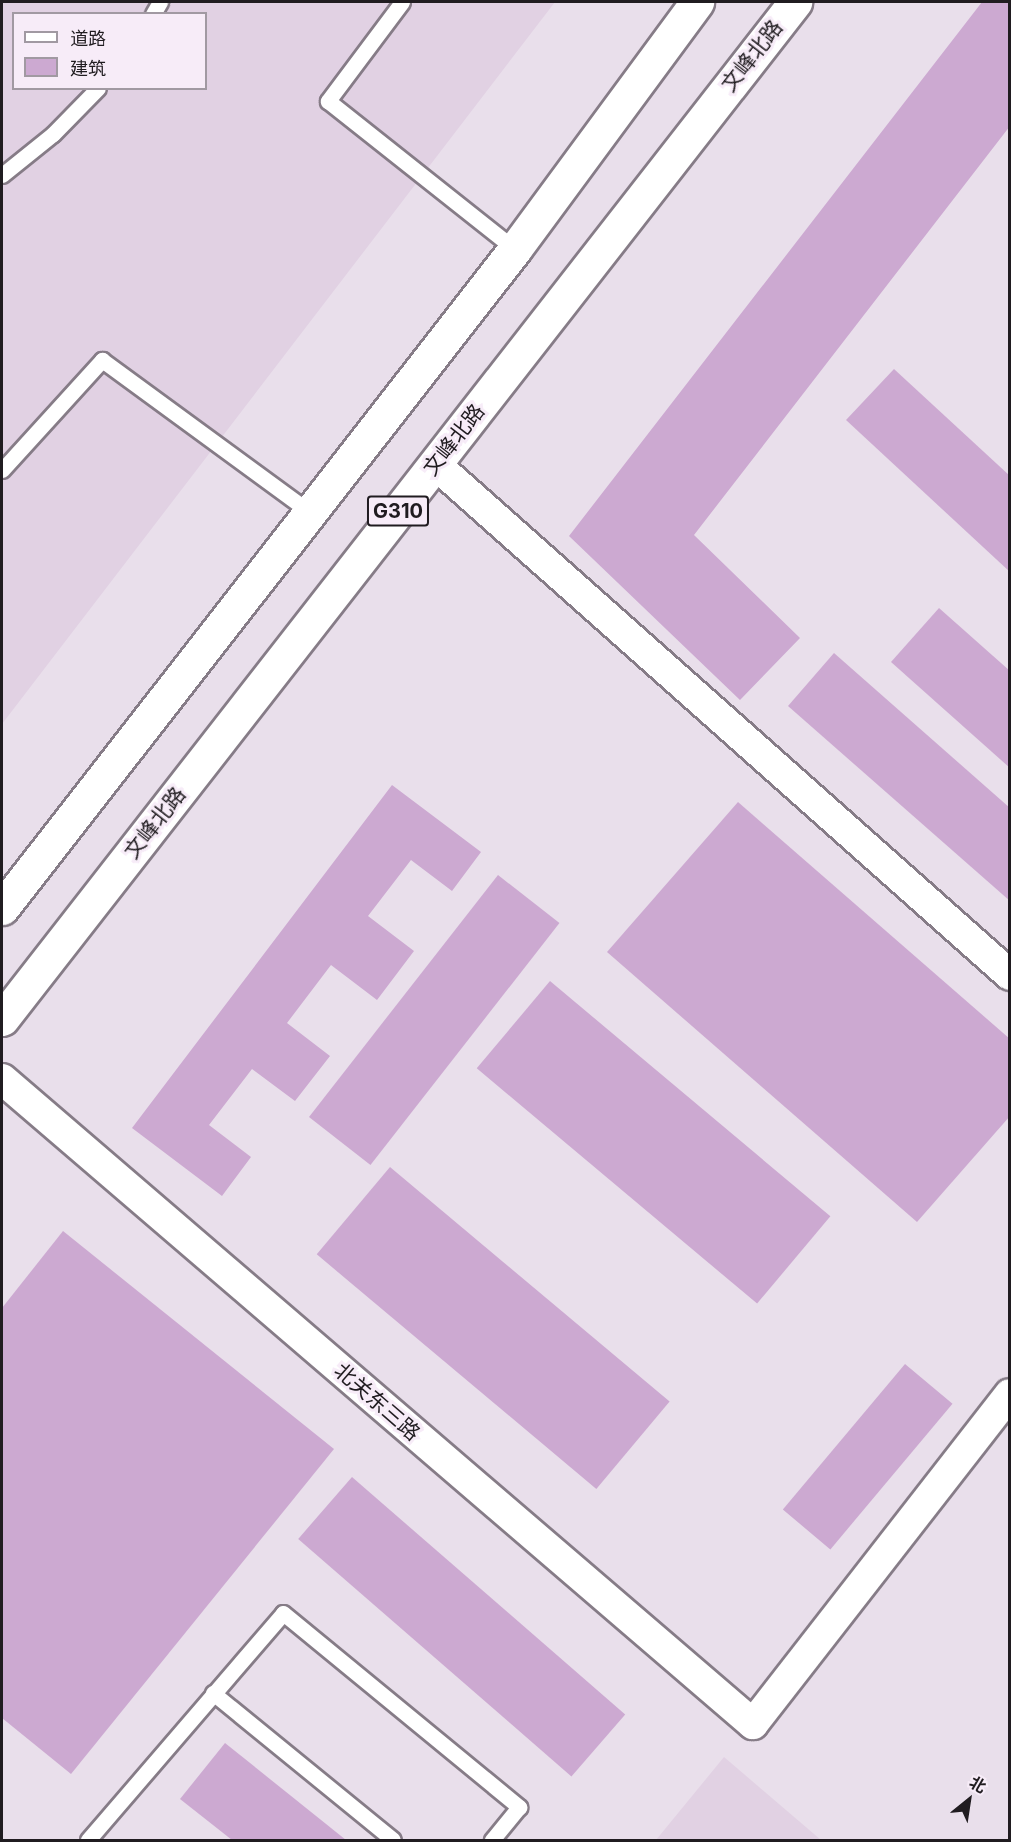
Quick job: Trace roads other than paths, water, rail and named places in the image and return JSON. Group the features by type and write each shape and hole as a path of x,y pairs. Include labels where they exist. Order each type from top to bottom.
{"highway":[{"path":"2,908 307,510 515,249 697,2"},
{"name":"文峰北路","path":"2,1019 795,2"}],"street":[{"path":"435,464 1010,975"},
{"name":"北关东三路","path":"2,1079 753,1724 1010,1394"}],"lane":[{"path":"402,2 328,101 515,249"},
{"path":"2,175 53,134 96,90"},
{"path":"2,470 102,360 307,510"},
{"path":"88,1840 283,1613 519,1807 492,1840"},
{"path":"213,1693 393,1840"}]}
